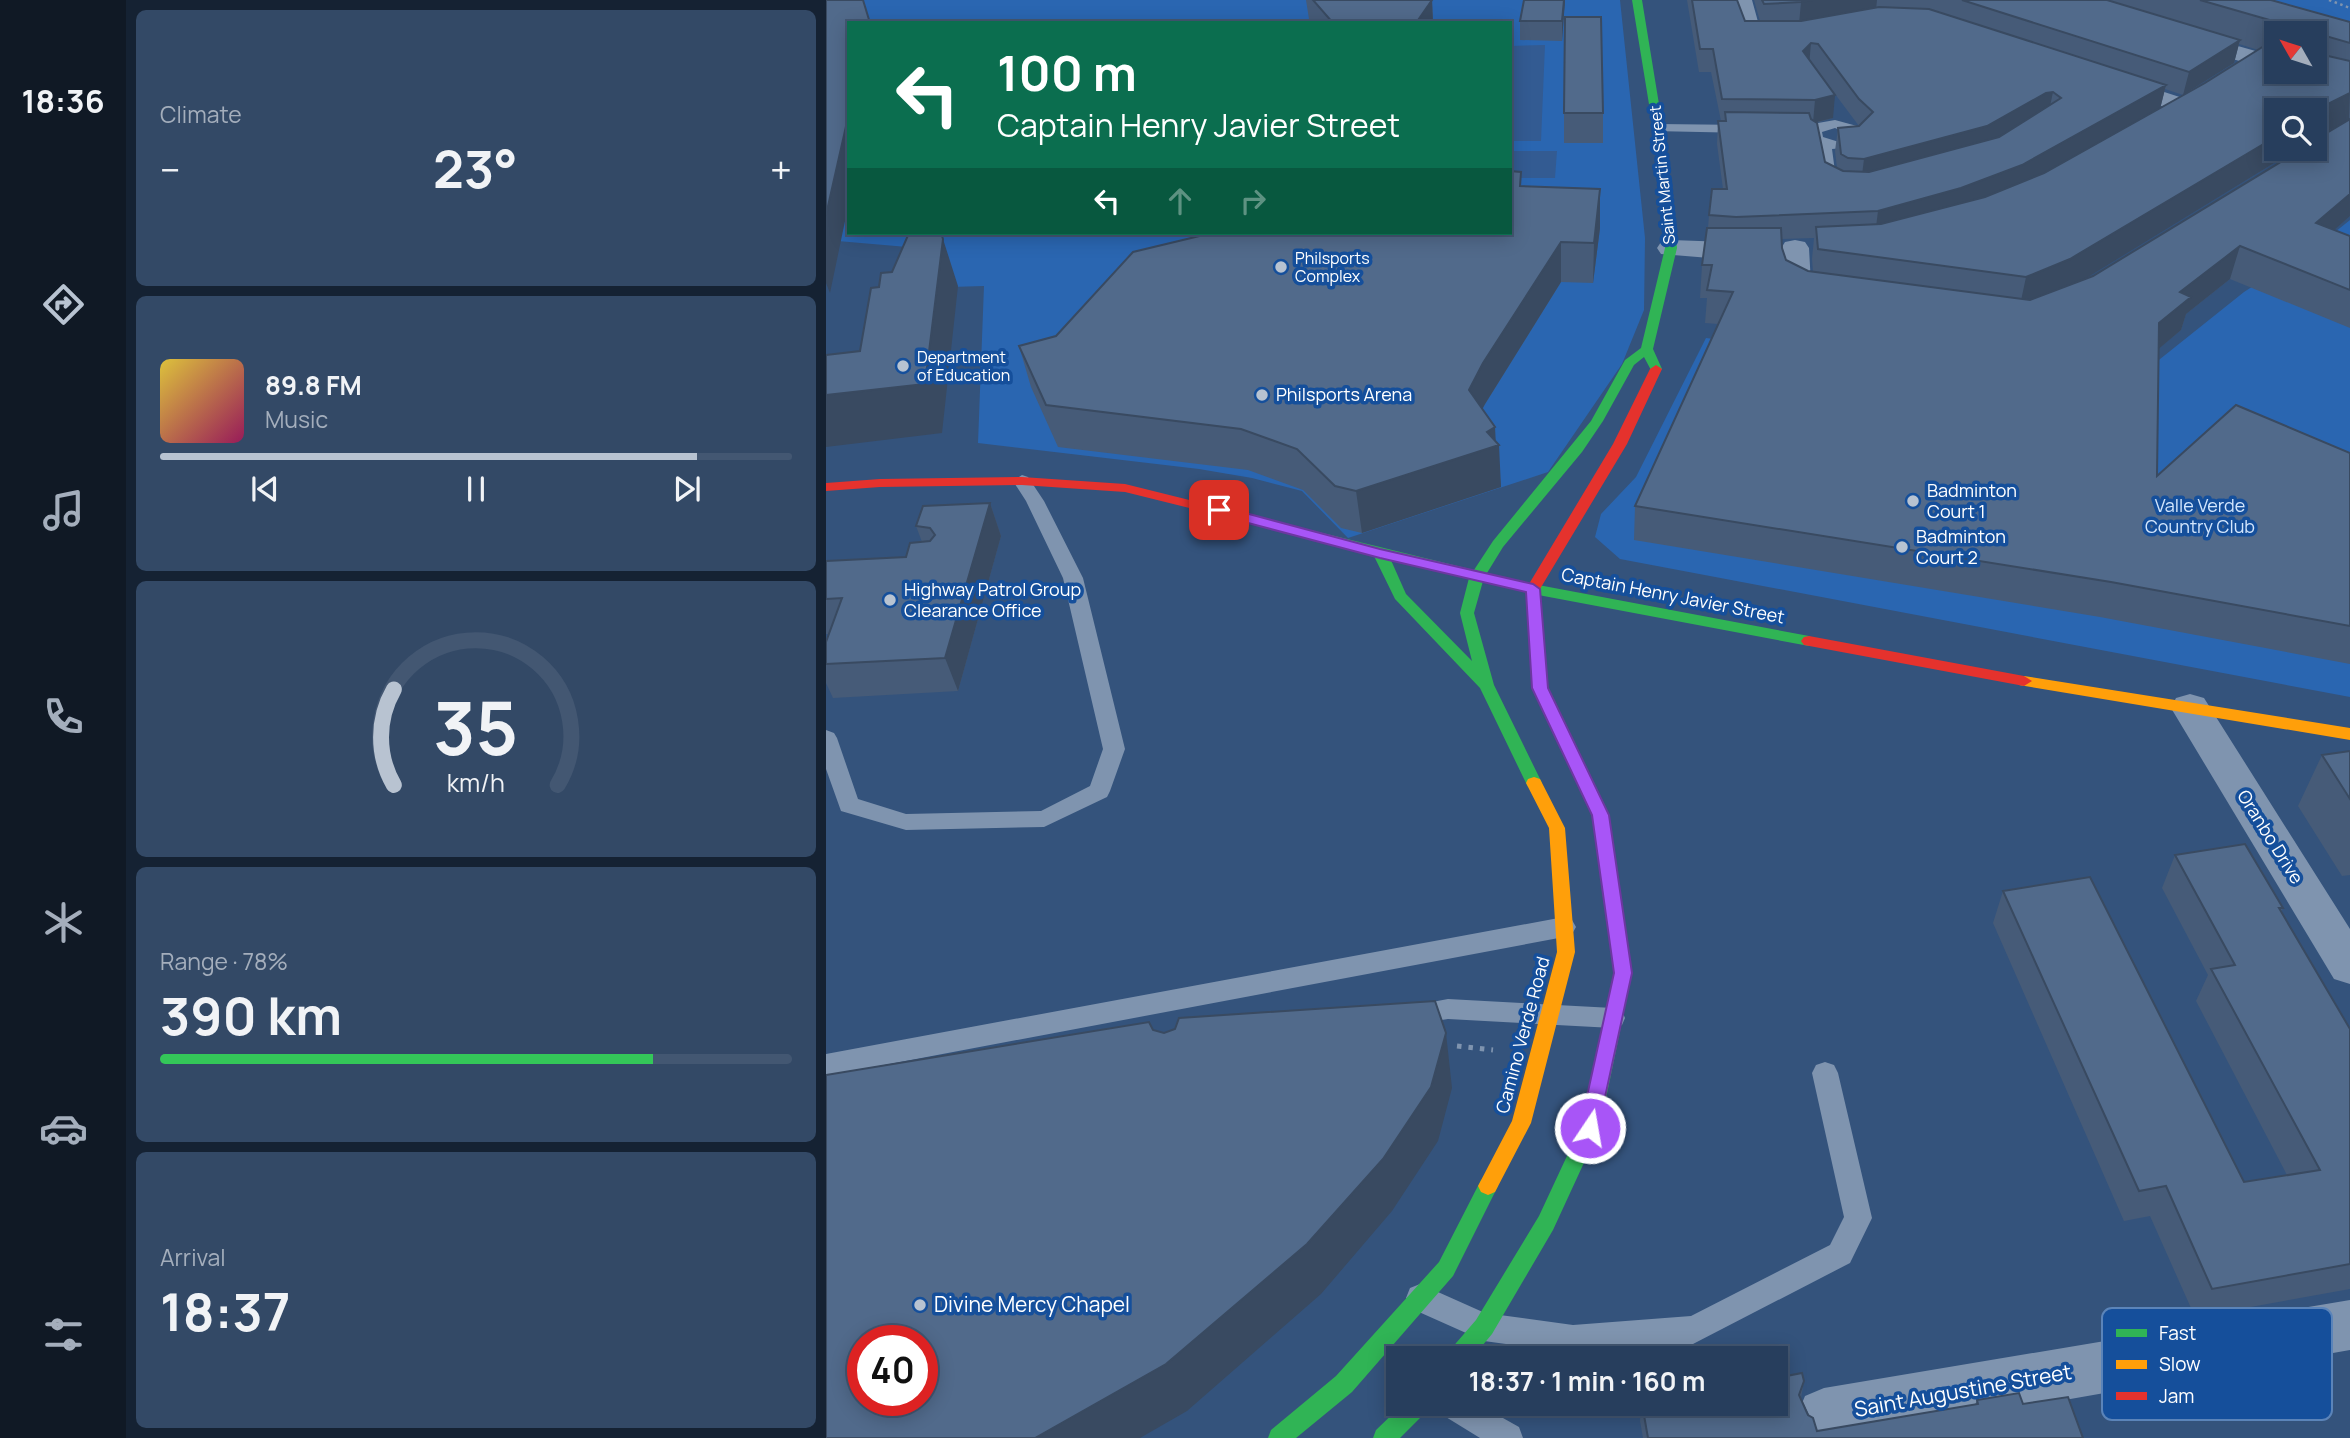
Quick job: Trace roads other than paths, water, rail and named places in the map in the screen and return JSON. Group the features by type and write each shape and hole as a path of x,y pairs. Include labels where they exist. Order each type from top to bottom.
{"street":[{"name":"Saint Martin Street","path":"1533,589 1620,444 1657,369 1647,349 1671,248 1659,135 1637,0"},
{"path":"1741,0 1751,36 1812,32"},
{"path":"2166,32 2264,61"},
{"path":"2152,126 2207,93 2264,64"},
{"path":"2093,76 2207,93"},
{"path":"1671,248 1734,252 1809,247 1797,289 1816,296 1842,299"},
{"path":"1477,577 1498,544 1597,421 1629,363 1647,349"},
{"name":"Captain Henry Javier Street","path":"826,487 880,483 1022,481 1125,488 1533,589 1996,677 2349,735"},
{"path":"1380,553 1400,596 1486,685"},
{"name":"Camino Verde Road","path":"1279,1438 1344,1384 1446,1269 1521,1123 1566,952 1557,828 1486,685 1467,612 1477,577"},
{"path":"1468,1346 1484,1327 1546,1223 1590,1128 1623,973 1601,815 1540,688 1533,589"},
{"name":"Oranbo Drive","path":"2190,708 2350,965"},
{"name":"Saint Augustine Street","path":"2332,1328 2350,1325"},
{"name":"Saint Augustine Street","path":"1824,1415 2102,1367"},
{"path":"1384,1438 1406,1416"}],"lane":[{"path":"1833,104 1848,126"},
{"path":"1823,126 1848,126 1857,130 1860,136 1857,141 1848,145 1812,136 1823,126"},
{"path":"1659,135 1765,135"},
{"path":"1812,136 1829,181 1840,188 1851,189"},
{"path":"826,738 849,805 906,822 1044,819 1099,791 1114,750 1073,578 1035,501 1022,481"},
{"path":"826,1065 1564,927"},
{"path":"1381,1020 1448,1009 1613,1018"},
{"path":"1420,1298 1484,1327 1573,1339 1693,1331 1840,1254 1858,1218 1825,1073"},
{"path":"1373,1352 1386,1361"},
{"path":"1471,1416 1508,1438"}],"place":[{"name":"Philsports Complex","path":"1281,267"},
{"name":"Department of Education","path":"903,366"},
{"name":"Philsports Arena","path":"1262,395"},
{"name":"Badminton Court 1","path":"1913,501"},
{"name":"Badminton Court 2","path":"1902,547"},
{"name":"Highway Patrol Group Clearance Office","path":"890,600"},
{"name":"Divine Mercy Chapel","path":"920,1305"}],"park label":[{"name":"Valle Verde Country Club","path":"2200,516"}]}
